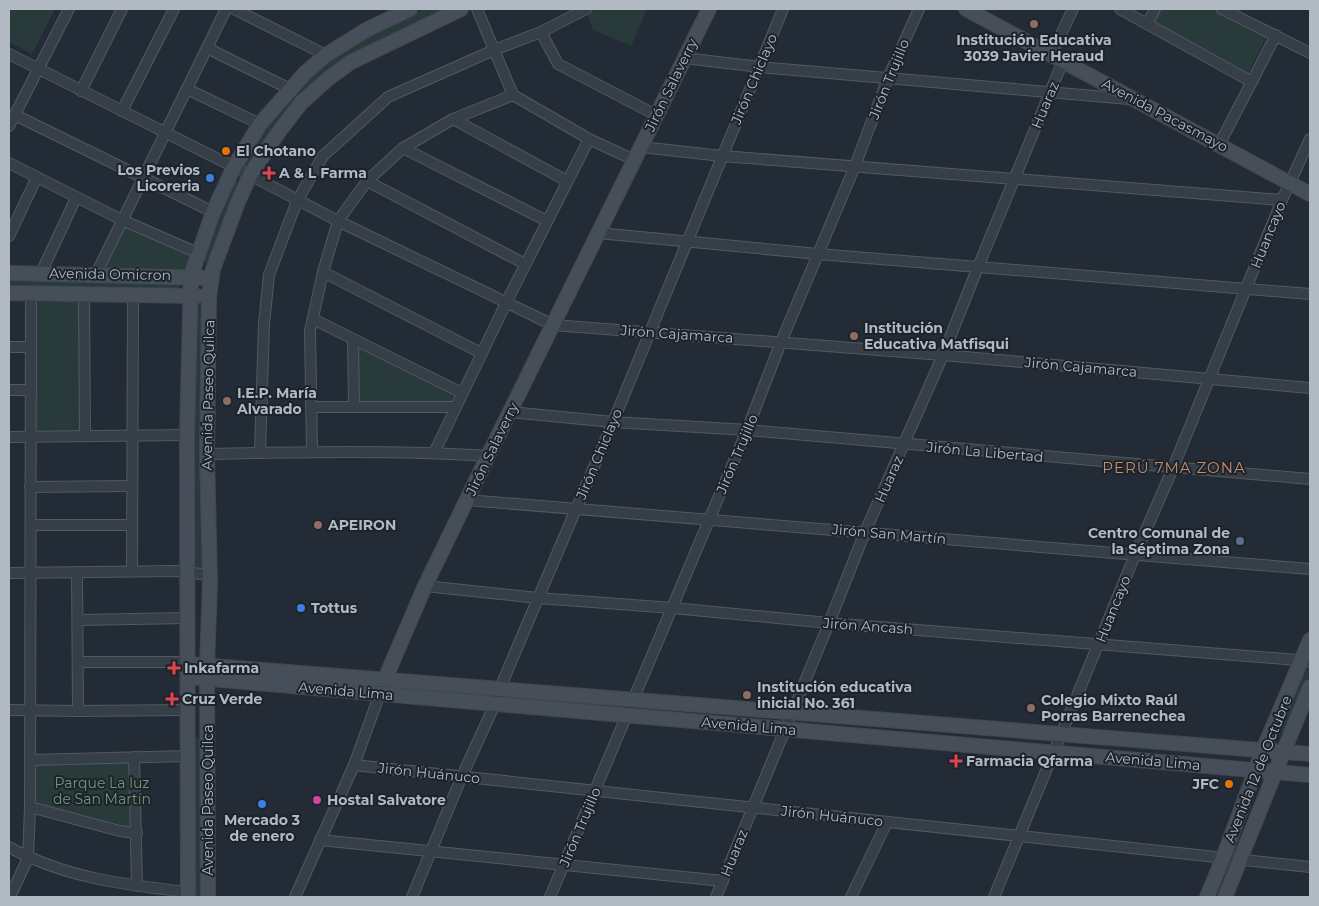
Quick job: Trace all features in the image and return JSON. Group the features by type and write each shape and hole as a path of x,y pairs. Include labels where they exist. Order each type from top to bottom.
{"main road":[{"name":"Avenida Paseo Quilca","path":"208,897 207,672 209,575 207,454 209,296 211,278 238,202 250,175 301,103 329,78 351,62 461,9"},
{"name":"Jirón Salaverry","path":"385,680 425,586 709,9"},
{"name":"Avenida Pacasmayo","path":"966,9 1310,194"},
{"name":"Avenida Paseo Quilca","path":"188,895 188,710 186,668 188,572 187,435 191,276 213,212 234,167 260,124 308,70 326,55 366,30 404,10"},
{"name":"Avenida Omicron","path":"9,272 211,278"},
{"name":"Avenida Omicron","path":"9,293 209,296"},
{"name":"Avenida 12 de Octubre","path":"1207,897 1263,750 1306,660 1310,640"},
{"name":"Avenida Lima","path":"186,668 381,694 1310,775"},
{"name":"Avenida Lima","path":"207,672 385,680 500,688 1310,754"},
{"name":"Avenida 12 de Octubre","path":"1226,897 1283,751 1310,688"}],"street":[{"path":"9,126 68,9"},
{"path":"81,90 122,9"},
{"path":"122,111 174,9"},
{"path":"96,274 226,9"},
{"path":"234,9 326,55"},
{"path":"477,9 512,95 589,138 634,160"},
{"path":"260,453 264,324 269,275 297,200 323,156 388,97 494,50 541,32 586,9"},
{"name":"Jirón Chiclayo","path":"412,897 613,422 783,9"},
{"name":"Jirón Trujillo","path":"550,897 747,430 781,342 855,166 888,78 919,9"},
{"name":"Huaraz","path":"716,897 865,532 943,355 1050,92 1057,58 1073,9"},
{"path":"1120,9 1252,82"},
{"path":"1147,24 1155,9"},
{"path":"1222,9 1310,53"},
{"path":"541,32 558,64 656,115"},
{"path":"1219,144 1276,36"},
{"path":"207,48 290,89"},
{"path":"9,54 338,221 553,325"},
{"path":"684,58 760,67 1134,99"},
{"path":"187,89 260,124"},
{"path":"312,451 310,331 323,272 338,221 367,181 403,148 453,119 512,95"},
{"path":"15,115 213,212"},
{"path":"453,119 568,181"},
{"path":"434,453 481,352 589,138"},
{"name":"Huancayo","path":"994,897 1210,379 1282,200 1310,139"},
{"path":"641,146 722,156 1282,200"},
{"path":"403,148 547,221"},
{"path":"9,163 122,220 198,253"},
{"path":"9,236 37,177"},
{"path":"367,181 525,264"},
{"path":"41,272 76,198"},
{"path":"598,233 818,254 1310,294"},
{"path":"323,272 481,352"},
{"path":"10,897 28,858 30,807 32,711 30,573 31,293"},
{"path":"84,294 85,436"},
{"path":"132,571 133,295"},
{"path":"313,319 462,392"},
{"name":"Jirón Cajamarca","path":"553,325 943,355 1310,388"},
{"path":"354,339 354,407"},
{"path":"9,347 30,347"},
{"path":"9,390 31,390"},
{"path":"311,407 455,407"},
{"name":"Jirón La Libertad","path":"510,412 613,422 747,430 1310,480"},
{"path":"9,437 187,435"},
{"path":"207,454 312,451 488,456"},
{"path":"30,487 132,486"},
{"name":"Jirón San Martín","path":"467,500 1310,569"},
{"path":"31,525 131,525"},
{"path":"9,573 176,571 209,575"},
{"path":"77,572 78,711"},
{"name":"Jirón Ancash","path":"425,586 538,598 673,608 829,623 1306,660"},
{"path":"78,620 187,618"},
{"path":"78,662 186,668"},
{"name":"Jirón Salaverry","path":"295,897 354,765 385,680"},
{"path":"9,710 188,710"},
{"path":"30,760 188,756"},
{"path":"134,757 137,886"},
{"name":"Jirón Huánuco","path":"354,765 1310,867"},
{"path":"30,807 120,832 137,833"},
{"path":"851,897 886,822"},
{"path":"320,840 723,881"},
{"path":"9,847 28,858 106,882 188,895"}],"green space":[{"path":"9,9 55,9 32,54 9,42"},
{"path":"424,9 451,9 348,57 249,166 244,166 242,162 268,121 308,74 366,36"},
{"path":"595,9 647,9 631,46 593,30 587,13"},
{"path":"1157,9 1219,9 1269,33 1248,73 1151,21"},
{"path":"232,179 241,183 210,264 199,261"},
{"path":"124,222 193,252 187,271 106,268 106,261"},
{"path":"9,278 179,279 179,289 9,287"},
{"path":"34,302 81,302 82,431 39,431 35,428"},
{"path":"205,305 204,570 191,568 195,306"},
{"path":"358,344 457,394 454,402 357,402"},
{"path":"1310,653 1310,674 1285,734 1276,733"},
{"path":"192,737 203,738 203,897 192,897"},
{"name":"Parque La luz de San Martín","path":"131,761 131,824 126,826 36,803 36,763"}],"place":[{"name":"Institución Educativa 3039 Javier Heraud","path":"1034,24"},
{"name":"El Chotano","path":"226,151"},
{"name":"A & L Farma","path":"269,173"},
{"name":"Los Previos Licoreria","path":"210,178"},
{"name":"Institución Educativa Matfisqui","path":"854,336"},
{"name":"I.E.P. María Alvarado","path":"227,401"},
{"name":"APEIRON","path":"318,525"},
{"name":"Centro Comunal de la Séptima Zona","path":"1240,541"},
{"name":"Tottus","path":"301,608"},
{"name":"Inkafarma","path":"174,668"},
{"name":"Institución educativa inicial No. 361","path":"747,695"},
{"name":"Cruz Verde","path":"172,699"},
{"name":"Colegio Mixto Raúl Porras Barrenechea","path":"1031,708"},
{"name":"Farmacia Qfarma","path":"956,761"},
{"name":"JFC","path":"1229,784"},
{"name":"Hostal Salvatore","path":"317,800"},
{"name":"Mercado 3 de enero","path":"262,804"}],"district":[{"name":"PERÚ 7MA ZONA","path":"1174,467"}]}
